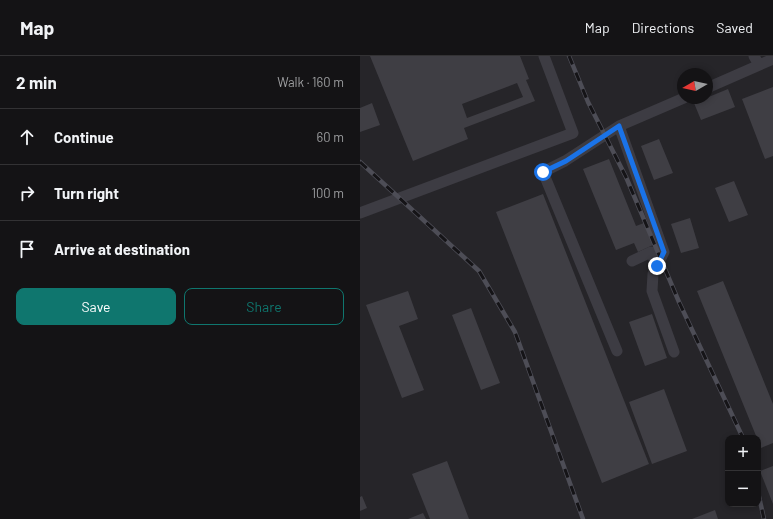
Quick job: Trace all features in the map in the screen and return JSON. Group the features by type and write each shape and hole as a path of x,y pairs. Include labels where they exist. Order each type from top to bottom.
{"street":[{"path":"360,213 572,133 544,56"},
{"path":"713,85 757,60 773,59"},
{"path":"617,351 543,172 566,161 619,126 677,101"},
{"path":"619,126 664,252 653,274 652,291 674,352"},
{"path":"632,261 651,252 657,266"}],"shaded area":[{"path":"360,56 773,56 773,519 360,519"}],"building":[{"path":"370,56 520,56 529,79 526,80 535,101 464,128 468,139 413,161","holes":["517,83 523,97 467,118 462,104"]},
{"path":"773,87 773,156 765,159 742,99"},
{"path":"728,89 735,107 701,120 694,104 713,104 713,95"},
{"path":"372,103 380,125 360,132 360,108"},
{"path":"659,139 673,173 654,180 641,146"},
{"path":"609,159 636,226 644,223 653,245 638,252 634,243 616,250 583,169"},
{"path":"734,181 748,215 729,222 715,188"},
{"path":"543,194 649,464 602,483 496,212"},
{"path":"690,218 699,248 681,253 671,224"},
{"path":"723,281 773,404 773,443 761,448 761,435 756,435 697,291"},
{"path":"408,291 418,319 399,326 424,390 402,398 366,305"},
{"path":"471,308 500,383 481,390 452,315"},
{"path":"652,314 667,358 645,366 629,322"},
{"path":"664,389 687,451 652,464 629,402"},
{"path":"447,461 469,519 430,519 412,474"},
{"path":"773,466 773,504 761,474 761,471"},
{"path":"362,496 367,508 360,511 360,497"},
{"path":"715,510 718,519 692,519"},
{"path":"423,513 426,519 408,519"}],"railway":[{"path":"569,56 588,102 626,177 679,302 742,435"},
{"path":"360,162 479,271 515,332 583,519"},
{"path":"761,506 764,519"}],"route":[{"path":"543,172 566,161 619,126 664,252 657,266"}]}
